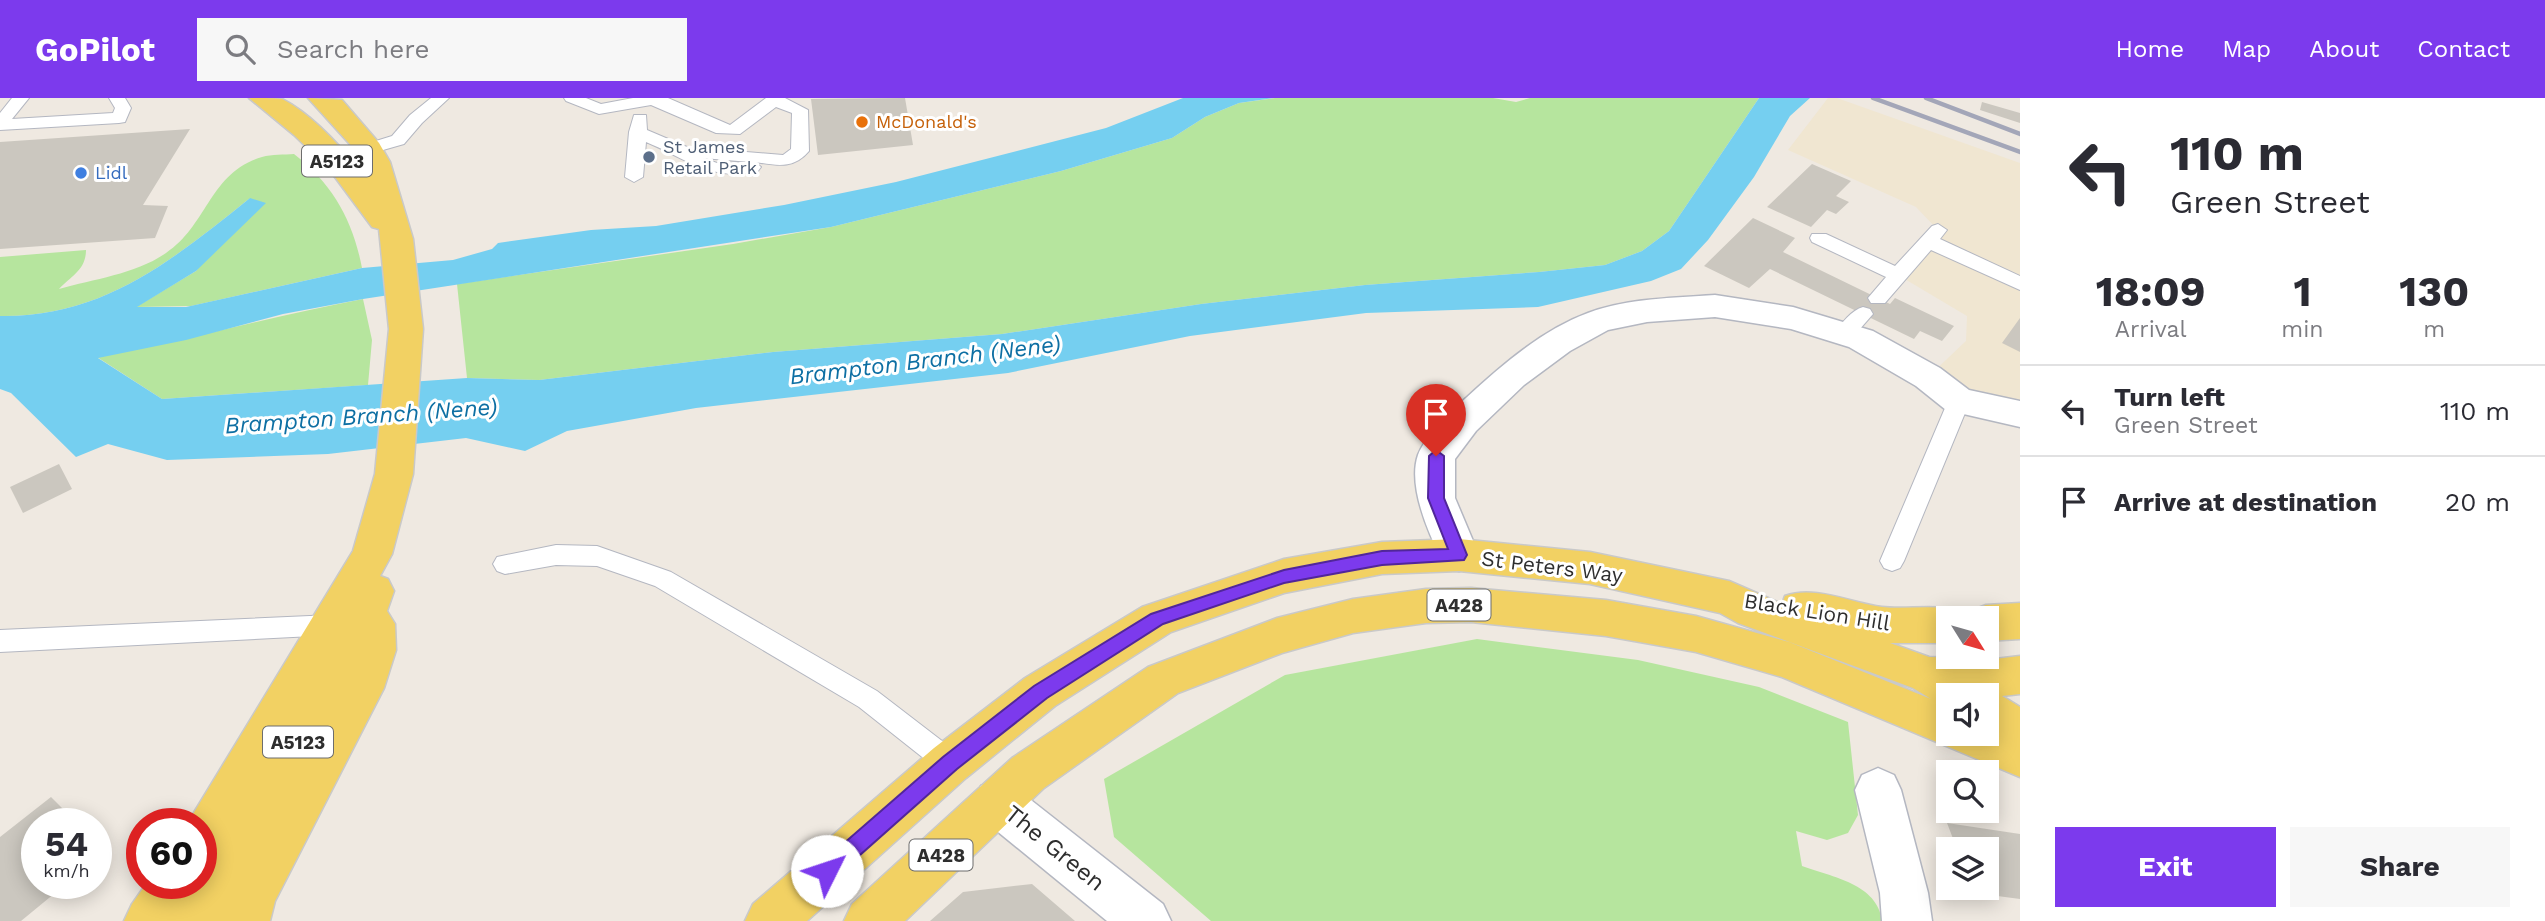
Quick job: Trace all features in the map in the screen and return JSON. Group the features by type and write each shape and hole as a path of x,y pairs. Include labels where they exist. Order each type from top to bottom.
{"main road":[{"name":"A5123","path":"263,98 304,129 339,163 397,239"},
{"name":"A5123","path":"197,921 352,646 373,572 394,474 407,329 397,239 369,149 322,98"},
{"name":"St Peters Way","path":"771,921 950,763 1040,692 1157,619 1284,576 1382,558 1458,555 1590,568 1729,598 1753,611 1940,683"},
{"name":"A5123","path":"217,818 332,625 373,572"},
{"path":"245,921 253,894 362,688 375,649 373,572"},
{"name":"Black Lion Hill","path":"1729,598 1778,603 1882,625 1936,625"},
{"name":"St Peters Way","path":"869,921 1028,773 1163,680 1278,636 1353,616 1426,606 1471,605 1606,618 1696,634 1788,662 1936,722"},
{"path":"1999,622 2020,621"},
{"name":"St Peters Way","path":"1788,662 1936,684"},
{"path":"1959,683 2020,674"},
{"path":"1999,718 2020,730"},
{"path":"1996,746 2020,756"},
{"path":"950,763 997,802"},
{"path":"149,921 164,899"}],"street":[{"path":"1458,555 1436,498 1436,456 1463,422 1512,376 1558,343 1599,321 1647,310 1705,306 1854,324 1959,401 2020,414"},
{"path":"1878,790 1904,893 1907,921"},
{"name":"The Green","path":"997,802 1146,921"}],"lane":[{"path":"0,124 22,98"},
{"path":"0,124 119,118 123,108 117,98"},
{"path":"369,149 398,140 416,119 441,98"},
{"path":"572,98 599,109 655,99 722,129 734,130 775,99 800,110 800,151 786,161 718,170 699,165 684,152 637,132"},
{"path":"634,177 640,116 655,99"},
{"path":"1878,298 1933,236 2020,284"},
{"path":"1819,238 1898,275"},
{"path":"1892,561 1959,401"},
{"path":"505,564 556,555 597,556 663,579 868,699 950,763"},
{"path":"0,641 332,625"}],"shaded area":[{"path":"1828,98 1837,98 2020,163 2020,414 1928,377 1966,341 1967,316 1898,275 1938,230 1916,207 1788,150"}],"green space":[{"path":"1275,98 1493,98 1516,102 1530,98 1759,98 1669,231 1642,251 1605,265 1365,285 1201,304 1002,334 773,352 539,380 467,378 457,284 831,227 1061,171 1172,138 1205,117 1239,103"},
{"path":"294,154 320,178 339,205 353,235 362,268 191,306 136,307 196,271 250,198 165,263 104,296 72,307 37,314 0,316 0,257 86,250 81,268 59,289 128,271 154,260 180,241 219,187 244,165 266,156"},
{"path":"363,299 372,340 368,385 162,399 97,357 296,313"},
{"path":"1477,639 1638,660 1759,687 1848,722 1858,815 1848,833 1827,840 1796,831 1802,866 1839,878 1863,890 1879,908 1882,921 1211,921 1114,837 1104,779 1285,675"}],"water":[{"name":"Brampton Branch (Nene)","path":"1183,98 1274,98 1239,103 1205,117 1172,138 1061,171 831,227 363,299 283,314 186,340 98,358 162,399 467,378 539,380 773,352 1002,334 1201,304 1365,285 1605,265 1642,251 1669,231 1759,98 1810,98 1790,116 1754,177 1708,240 1681,269 1651,281 1538,307 1366,313 1190,336 1008,373 696,408 567,431 525,451 466,438 328,454 167,460 108,444 76,457 11,393 0,389 0,316 37,314 72,307 104,296 165,263 250,198 266,203 196,271 137,307 186,307 362,268 453,260 492,249 498,243 591,230 656,226 784,205 896,182 1106,128"}],"building":[{"name":"McDonald's","path":"905,98 913,145 818,155 811,99"},
{"path":"1982,102 2020,113 2020,123 1980,110"},
{"name":"Lidl","path":"190,129 143,205 168,206 155,238 0,249 0,142"},
{"path":"1812,164 1851,181 1836,196 1849,202 1836,214 1827,210 1811,227 1767,207"},
{"path":"1753,218 1795,238 1783,252 1890,304 1895,298 1954,326 1942,341 1920,331 1914,339 1770,269 1749,288 1704,266"},
{"path":"2020,318 2020,352 2002,343"},
{"path":"59,464 72,489 23,513 10,487"},
{"path":"51,797 62,808 37,808"},
{"path":"21,821 21,899 48,899 21,921 0,921 0,837"},
{"path":"1947,823 2020,834 2020,899 1999,896 1999,837 1952,837"},
{"path":"1032,884 1075,921 930,921 963,892"}],"railway":[{"path":"1873,98 2020,152"},
{"path":"1926,98 2020,134"}],"place":[{"name":"McDonald's","path":"862,122"},
{"name":"St James Retail Park","path":"649,157"},
{"name":"Lidl","path":"81,173"}],"route":[{"path":"827,871 950,763 1040,692 1157,619 1284,576 1382,558 1458,555 1436,498 1436,456"}]}
